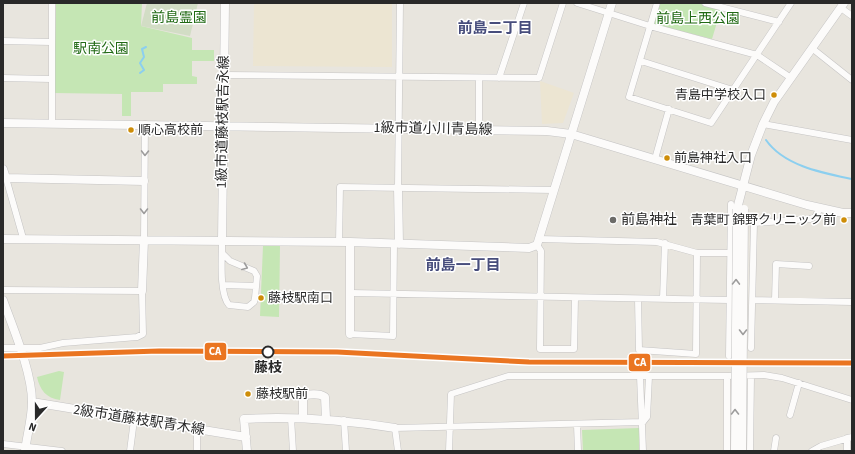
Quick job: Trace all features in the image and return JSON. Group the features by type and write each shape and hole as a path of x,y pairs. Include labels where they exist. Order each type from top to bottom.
{"street":[{"path":"52,3 52,124"},
{"name":"1級市道藤枝駅吉永線","path":"222,241 223,285 224,300 229,305 248,307 254,302 257,276 254,271 230,261 222,253 222,241 222,126 225,3"},
{"path":"350,242 350,334 393,336 400,128 400,3"},
{"path":"499,78 524,3"},
{"path":"223,75 399,76 479,79 539,78 563,3"},
{"path":"578,3 650,26 757,55 791,78"},
{"path":"575,298 574,349 540,349 541,251 538,242 612,3"},
{"path":"657,3 641,61 629,97 711,123 791,3"},
{"path":"705,3 779,22"},
{"path":"735,451 741,209 743,186 751,155 762,124 774,102 843,5 852,16"},
{"path":"3,41 51,42"},
{"path":"813,49 852,80"},
{"path":"641,61 732,90"},
{"path":"3,78 51,78"},
{"path":"479,79 479,130"},
{"path":"655,159 669,109"},
{"name":"1級市道小川青島線","path":"3,123 547,131 571,134 820,208 852,213"},
{"path":"3,348 40,348 63,343 138,336 142,334 145,124"},
{"path":"762,124 852,140"},
{"path":"3,170 22,238"},
{"path":"6,178 144,181"},
{"path":"339,242 340,187 553,190"},
{"path":"728,356 730,204"},
{"path":"751,348 754,223 810,219 815,217 820,208"},
{"path":"741,209 742,451"},
{"path":"3,239 350,242 529,248 538,242 665,243 697,253 729,253"},
{"path":"663,299 665,243"},
{"path":"638,300 639,350 696,354 695,300 697,253"},
{"path":"775,300 776,264 809,266"},
{"path":"223,285 256,286"},
{"path":"3,290 142,291"},
{"path":"351,293 638,300 728,300"},
{"path":"3,300 20,348 29,381 32,402 25,449"},
{"path":"755,300 852,302"},
{"path":"449,451 450,394 508,376 764,375 799,383 852,400"},
{"path":"640,376 640,414 643,422 643,451"},
{"path":"247,451 244,419 326,418 395,428 578,425 643,422 647,417 649,376"},
{"path":"727,376 727,451"},
{"path":"750,451 751,376"},
{"path":"790,415 799,383"},
{"path":"303,418 303,400 306,395 312,394 320,394 325,397 326,418"},
{"name":"2級市道藤枝駅青木線","path":"32,402 134,420 246,437"},
{"path":"291,418 293,451"},
{"path":"130,451 134,420"},
{"path":"344,420 346,451"},
{"path":"578,425 578,451"},
{"path":"395,428 398,451"},
{"path":"197,430 197,451"},
{"path":"774,451 776,438"},
{"path":"812,451 850,438"},
{"path":"847,451 850,438"},
{"path":"3,444 25,449 62,451"}],"shaded area":[{"path":"254,3 392,3 392,67 253,66"},
{"path":"540,81 574,93 563,123 542,124"}],"green space":[{"name":"駅南公園","path":"56,3 142,3 141,26 192,38 192,50 214,50 214,61 192,61 192,76 197,77 197,84 163,84 163,92 131,92 131,116 122,116 122,94 54,93"},
{"name":"前島霊園","path":"147,3 198,3 190,36 141,26"},
{"name":"前島上西公園","path":"660,3 697,3 721,9 712,39 653,24"},
{"path":"263,246 280,246 279,317 260,316"},
{"path":"59,371 64,372 60,400 44,393 37,377"},
{"path":"639,428 639,451 583,451 582,430"}],"waterway":[{"path":"140,73 144,70 140,63 144,57 142,49 146,47"},
{"path":"766,140 774,149 793,162 817,171 852,179"}],"transit line":[{"name":"CA","path":"3,356 159,351 337,352 529,362 852,363"}],"place":[{"name":"青島中学校入口","path":"774,95"},
{"name":"順心高校前","path":"131,130"},
{"name":"前島神社入口","path":"667,158"},
{"name":"前島神社","path":"613,220"},
{"name":"青葉町 錦野クリニック前","path":"844,220"},
{"name":"藤枝駅南口","path":"261,298"},
{"name":"藤枝","path":"268,352"},
{"name":"藤枝駅前","path":"248,394"}],"district":[{"name":"前島二丁目","path":"495,28"},
{"name":"前島一丁目","path":"463,265"}]}
